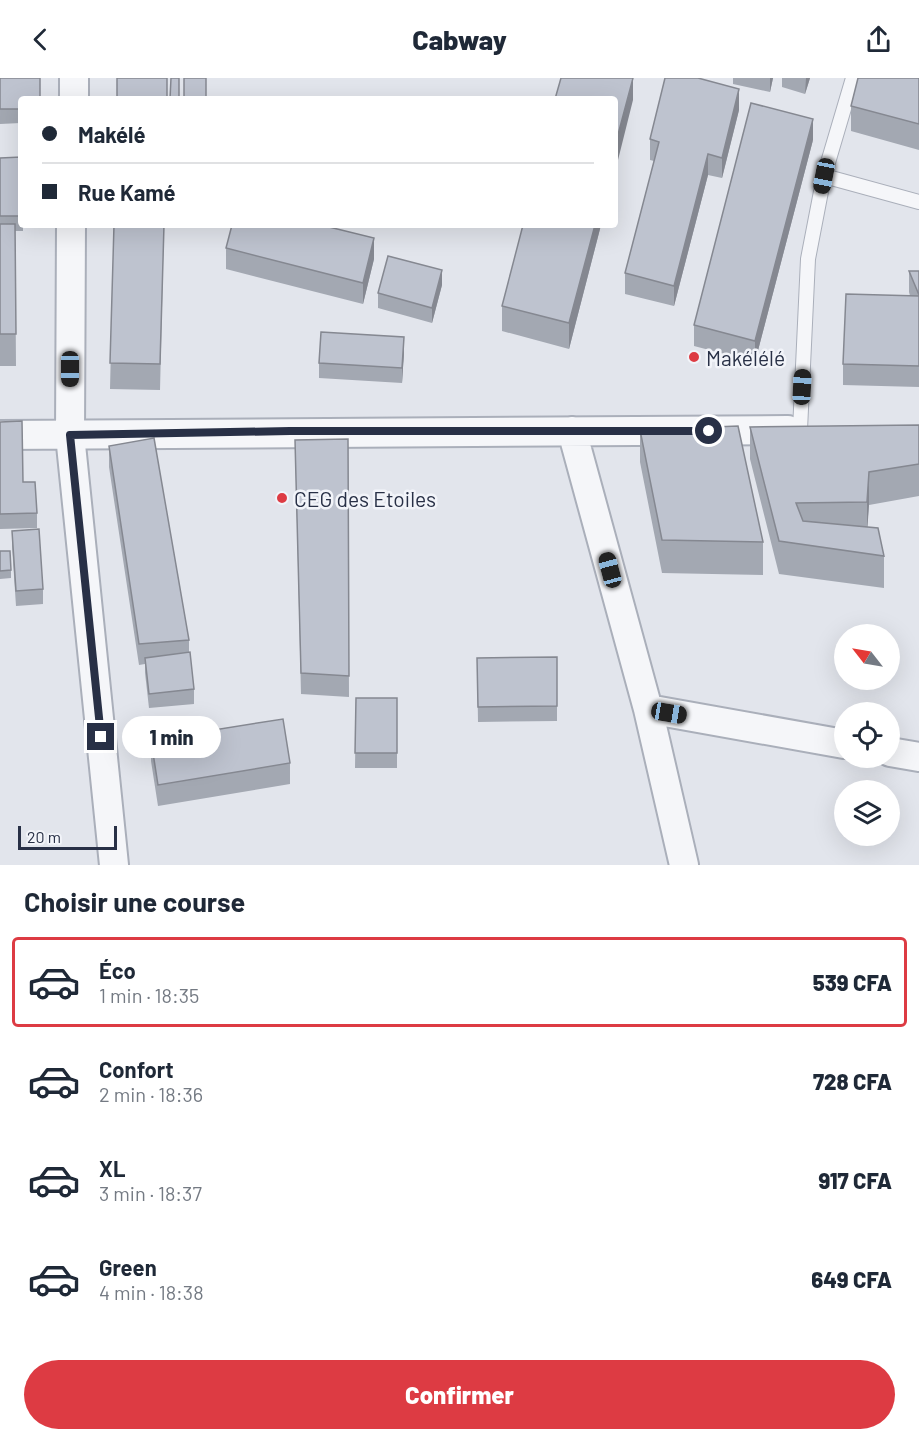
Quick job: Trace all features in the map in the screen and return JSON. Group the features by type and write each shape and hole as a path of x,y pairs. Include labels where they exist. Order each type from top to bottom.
{"street":[{"path":"74,78 74,96"},
{"path":"71,228 70,435 114,865"},
{"path":"0,435 290,431 812,430"},
{"path":"572,431 648,709 684,865"},
{"path":"648,709 834,742"},
{"path":"900,754 919,757"}],"lane":[{"path":"812,430 808,259 824,176 853,78"},
{"path":"824,176 919,202"}],"building":[{"path":"0,78 40,78 40,96 18,96 18,109 0,109"},
{"path":"117,78 167,78 167,96 117,96"},
{"path":"171,78 179,78 179,96 170,96"},
{"path":"184,78 206,78 206,96 184,96"},
{"path":"561,78 633,78 618,135 618,96 556,96"},
{"path":"665,78 698,78 739,89 722,158 708,154 674,286 625,273 659,142 650,139"},
{"path":"858,78 919,78 919,124 851,106"},
{"path":"751,103 813,119 755,341 694,325"},
{"path":"18,157 18,216 0,216 0,158"},
{"path":"0,224 15,224 16,334 0,334"},
{"path":"114,228 164,228 160,364 110,363"},
{"path":"231,228 333,228 374,238 363,283 226,248"},
{"path":"522,228 594,228 569,323 502,306"},
{"path":"388,256 442,270 432,308 378,293"},
{"path":"909,271 919,271 919,295"},
{"path":"846,294 919,296 919,366 843,364"},
{"path":"321,332 404,337 402,368 319,363"},
{"path":"22,421 23,482 35,482 37,513 0,514 0,422"},
{"path":"919,425 919,464 869,472 867,502 796,503 803,521 878,528 884,556 779,541 750,427"},
{"path":"738,426 763,542 662,540 640,430"},
{"path":"154,438 189,640 139,644 109,446"},
{"path":"348,439 349,676 301,673 295,440"},
{"path":"39,529 43,589 16,591 12,531"},
{"path":"0,551 10,551 11,570 0,571"},
{"path":"190,652 194,689 149,694 145,658"},
{"path":"557,657 557,706 478,707 477,658"},
{"path":"356,698 397,698 397,753 355,753"},
{"path":"283,719 290,763 158,785 151,740"}],"place":[{"name":"Makélélé","path":"694,357"},
{"name":"CEG des Etoiles","path":"282,498"}],"route":[{"path":"101,737 70,435 290,431 709,431"}]}
